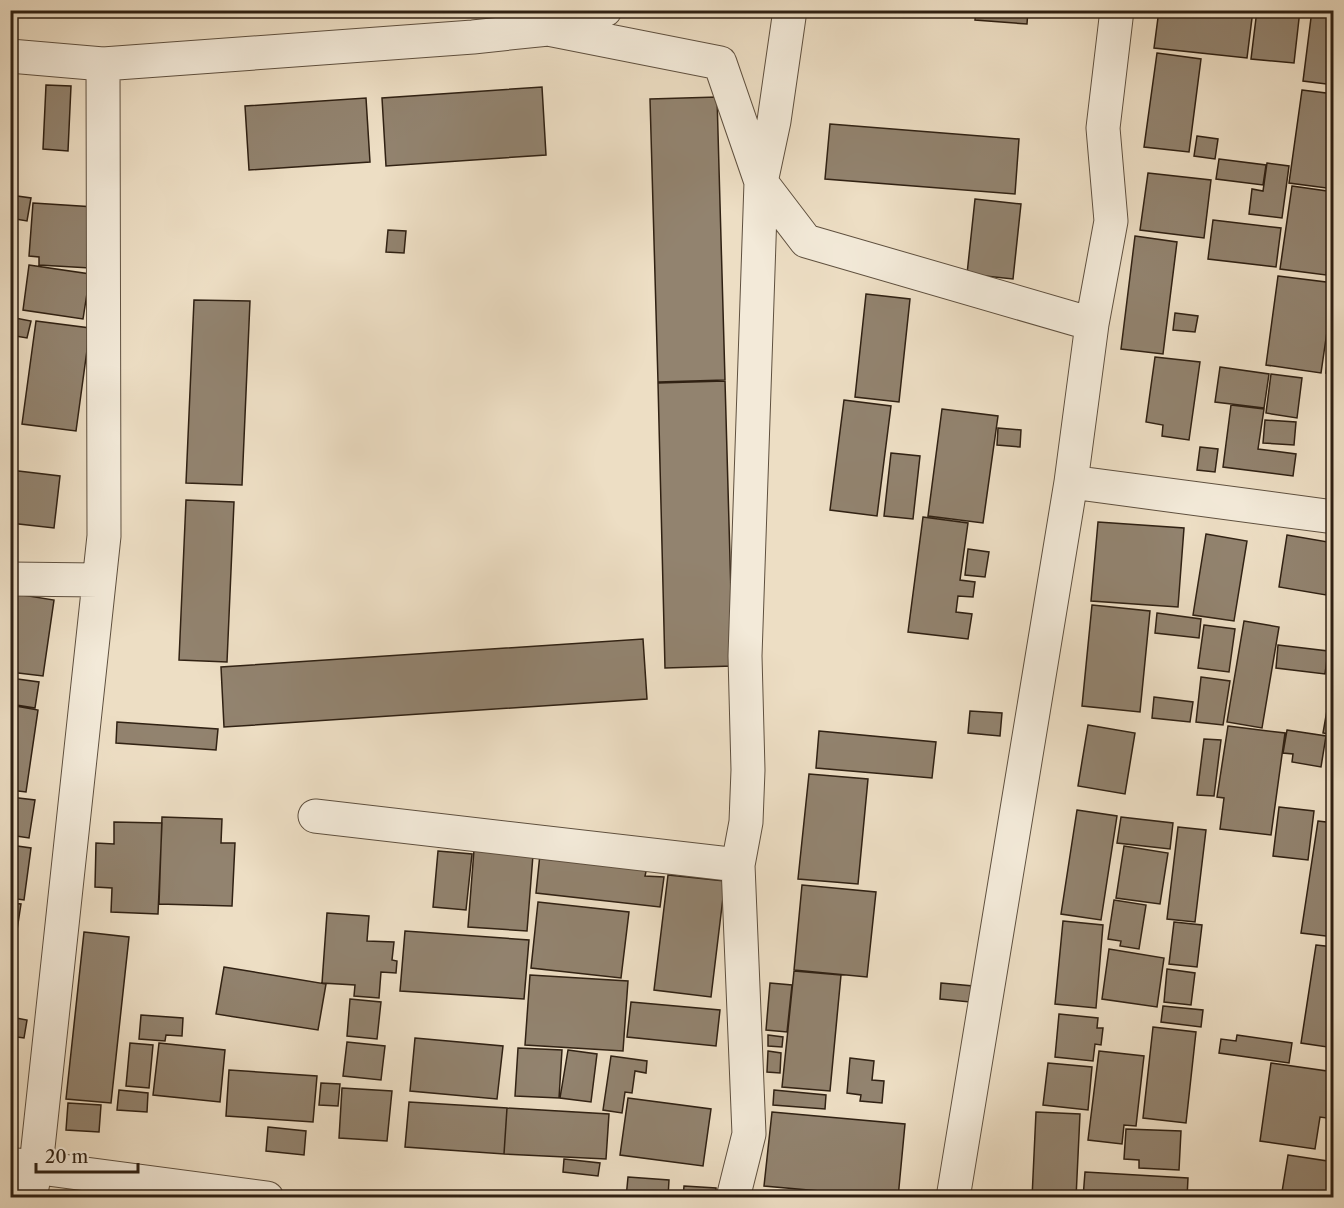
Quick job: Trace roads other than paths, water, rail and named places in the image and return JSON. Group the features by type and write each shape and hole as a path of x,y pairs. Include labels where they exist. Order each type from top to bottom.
{"street":[{"path":"10,56 103,64 548,29 605,10"},
{"path":"733,1197 749,1134 738,865 746,822 748,770 745,656 762,182 774,121 790,10"},
{"path":"953,1197 1071,482 1092,324 1111,221 1103,128 1117,10"},
{"path":"548,29 720,63 762,182 806,241 1092,324"},
{"path":"103,64 104,536 25,1176 267,1197"},
{"path":"1071,482 1334,517"},
{"path":"10,579 98,580"},
{"path":"315,816 738,865"}]}
